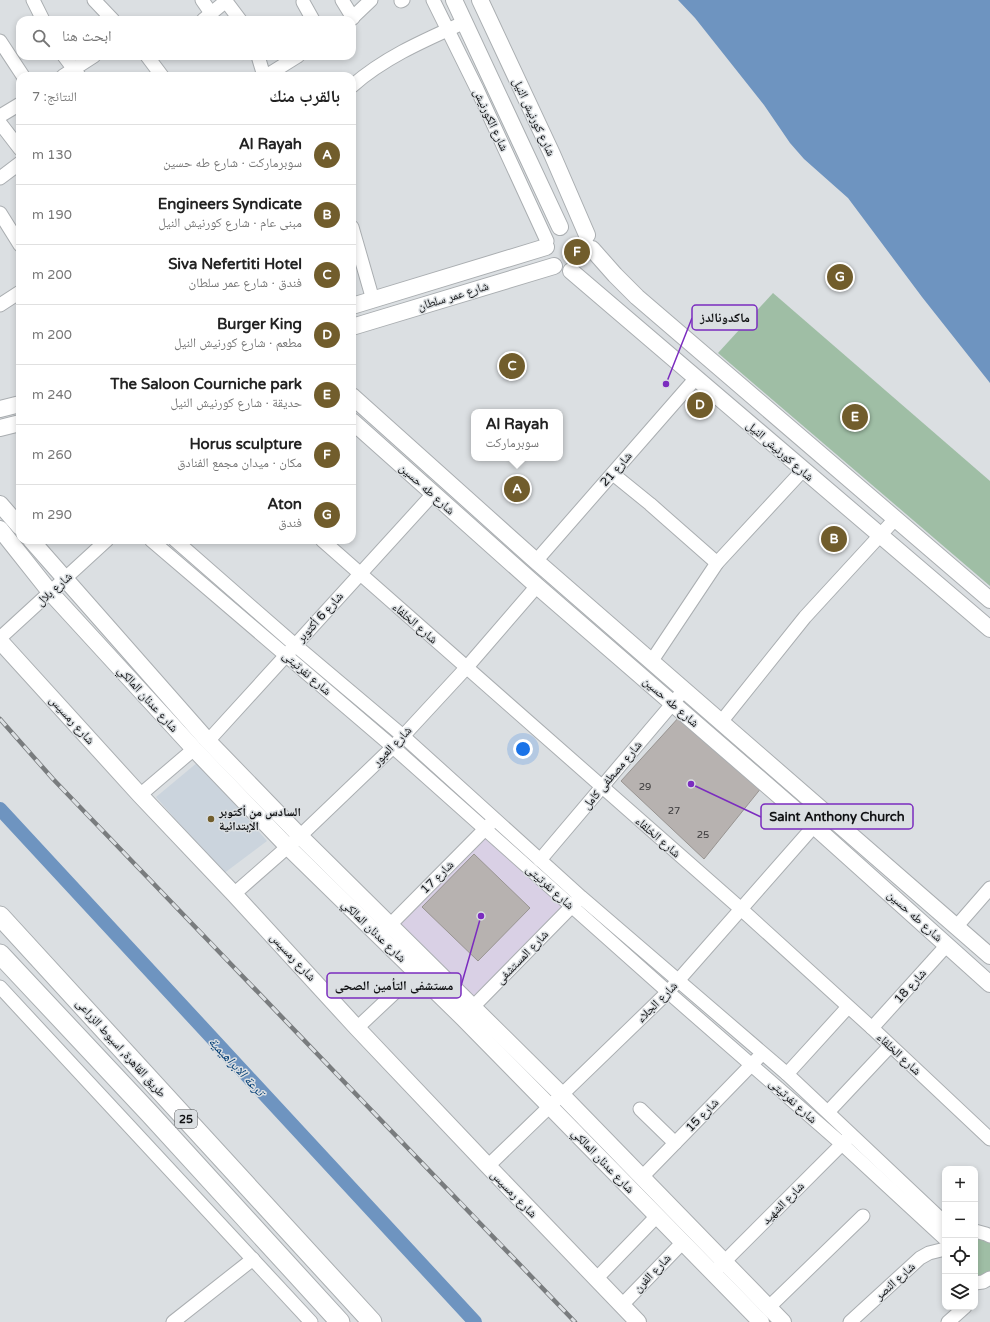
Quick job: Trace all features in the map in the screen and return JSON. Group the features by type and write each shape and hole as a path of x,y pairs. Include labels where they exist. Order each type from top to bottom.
{"highway":[{"name":"طريق القاهرة, اسيوط الزراعى","path":"2,922 372,1322"},
{"name":"طريق القاهرة, اسيوط الزراعى","path":"0,954 150,1114 340,1322"}],"main road":[{"name":"شارع كورنيش النيل","path":"454,0 560,227"},
{"name":"شارع كورنيش النيل","path":"480,0 552,154 590,242 611,271 637,297 990,600"},
{"path":"560,227 578,227 590,242 591,254 586,264 577,270 559,270 548,260 546,244 550,235 560,227"},
{"name":"شارع عمر سلطان","path":"356,305 546,244"},
{"name":"شارع عمر سلطان","path":"356,326 554,266"},
{"name":"شارع كورنيش النيل","path":"571,271 990,629"},
{"name":"شارع طه حسين","path":"356,400 536,561 990,956"},
{"path":"0,409 16,405"},
{"path":"0,428 16,424"},
{"name":"شارع طه حسين","path":"356,425 537,586 814,826 990,984"},
{"path":"0,504 16,522"},
{"name":"شارع عدنان المالكي","path":"0,529 50,592 194,749 294,841 468,1012 561,1094 642,1177 719,1267 761,1322"},
{"name":"شارع عدنان المالكي","path":"34,544 294,841"},
{"name":"شارع رمسيس","path":"0,640 140,795 234,894 357,1028 638,1322"},
{"name":"شارع عدنان المالكي","path":"468,1012 550,1106 683,1242 719,1267 769,1307 783,1322"}],"street":[{"path":"33,0 41,16"},
{"path":"202,0 207,16 225,1 237,16"},
{"path":"342,0 350,16"},
{"path":"354,16 371,0"},
{"name":"شارع الكورنيش","path":"433,0 448,29 546,244"},
{"path":"303,2 311,16"},
{"path":"102,3 110,16"},
{"path":"356,83 396,54 465,22"},
{"path":"0,41 20,72"},
{"path":"66,60 71,72"},
{"path":"74,72 89,60"},
{"path":"155,60 160,72"},
{"path":"259,60 264,72"},
{"path":"272,72 291,60"},
{"path":"0,116 16,106"},
{"path":"0,123 16,144"},
{"path":"0,178 16,166"},
{"path":"2,221 16,238"},
{"path":"356,241 373,300"},
{"path":"3,299 16,294"},
{"name":"شارع 21","path":"536,561 696,378"},
{"path":"652,662 717,563 803,470"},
{"path":"613,474 650,504 717,563"},
{"name":"شارع 6 أكتوبر","path":"208,741 433,494"},
{"path":"721,722 805,617 896,518"},
{"name":"شارع بلال","path":"0,640 103,544"},
{"name":"شارع نفرتيتى","path":"156,544 393,747 668,992 842,1144 944,1238"},
{"name":"شارع نفرتيتى","path":"180,544 295,645 403,736 581,897 677,981 787,1074 942,1220"},
{"name":"شارع الخلفاء","path":"326,544 741,909 872,1028 990,1139"},
{"name":"شارع العبور","path":"234,894 294,841 393,747 467,667 537,586"},
{"name":"شارع مصطفى كامل","path":"540,860 684,690"},
{"path":"140,795 194,749"},
{"name":"شارع 17","path":"384,930 495,819"},
{"name":"شارع الجلاء","path":"488,1166 668,992 814,826"},
{"path":"956,927 990,888"},
{"name":"شارع المستشفى","path":"468,1012 581,897"},
{"name":"شارع 18","path":"872,1028 947,945"},
{"path":"357,1028 422,967"},
{"path":"0,987 311,1322"},
{"path":"787,1074 848,1007"},
{"path":"828,1112 890,1046"},
{"name":"شارع 15","path":"642,1177 763,1053"},
{"path":"640,1109 675,1143"},
{"name":"شارع الشهيد","path":"719,1267 852,1134"},
{"path":"596,1278 657,1216"},
{"path":"769,1307 863,1216"},
{"name":"شارع الفرن","path":"622,1305 683,1242"},
{"name":"شارع النصر","path":"850,1322 920,1258 929,1253 942,1250"},
{"path":"173,1322 253,1259"},
{"path":"978,1285 990,1278"},
{"path":"948,1322 962,1310"}],"shaded area":[{"name":"السادس من أكتوبر الإبتدائية","path":"198,762 267,841 223,874 156,797"},
{"path":"485,831 570,907 473,1006 392,925"}],"green space":[{"path":"773,293 990,481 990,586 718,353"},
{"path":"978,1236 990,1242 990,1274 978,1279"}],"water":[{"path":"678,0 990,0 990,383 922,297 848,198 804,159 790,143 764,105 695,18"}],"building":[{"path":"680,716 762,787 704,859 621,781"},
{"path":"474,854 530,908 478,961 422,907"}],"waterway":[{"name":"ترعة الابراهيمية","path":"0,809 475,1322"}],"railway":[{"path":"0,719 53,779 575,1322"}],"place":[{"name":"Horus sculpture","path":"577,252"},
{"name":"Aton","path":"840,277"},
{"name":"Siva Nefertiti Hotel","path":"512,366"},
{"name":"ماكدونالدز","path":"666,384"},
{"name":"Burger King","path":"700,405"},
{"name":"The Saloon Courniche park","path":"855,417"},
{"name":"Al Rayah","path":"517,489"},
{"name":"Engineers Syndicate","path":"834,539"},
{"name":"Saint Anthony Church","path":"691,784"},
{"name":"السادس من أكتوبر الإبتدائية","path":"211,819"},
{"name":"مستشفى التأمين الصحى","path":"481,916"}]}
